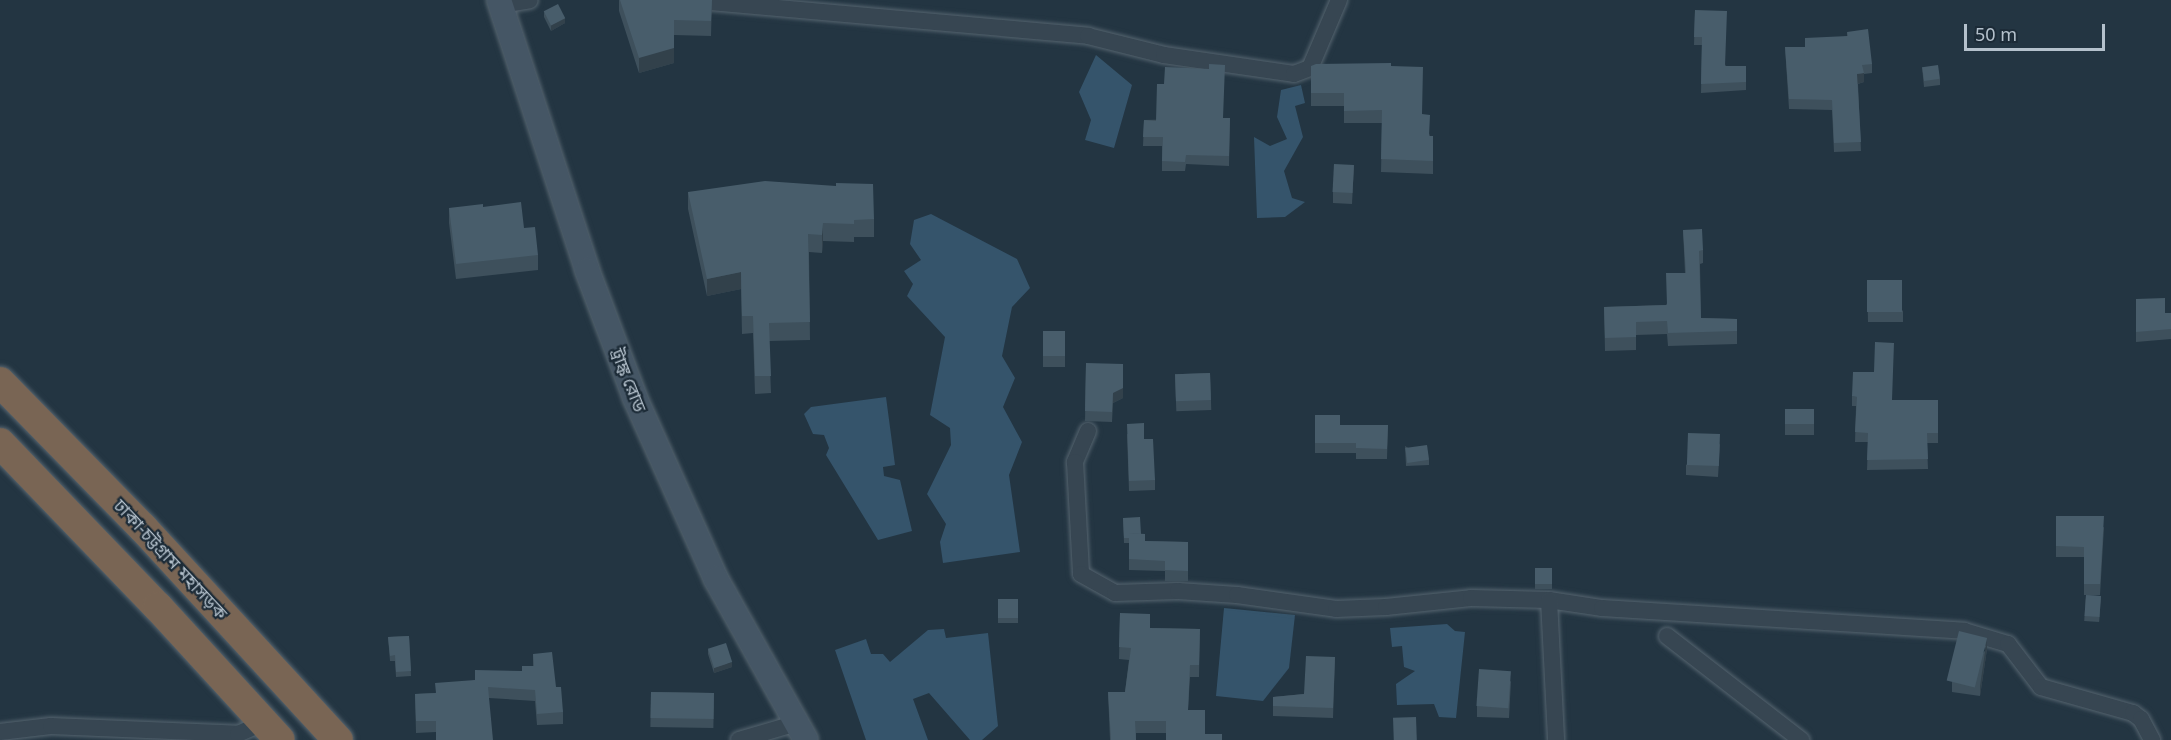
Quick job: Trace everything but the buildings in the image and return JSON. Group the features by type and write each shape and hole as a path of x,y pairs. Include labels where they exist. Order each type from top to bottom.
{"highway":[{"name":"ঢাকা-চট্টগ্রাম মহাসড়ক","path":"0,382 143,528 338,740"},
{"path":"0,443 158,607 272,732"}],"main road":[{"name":"ট্রাঙ্ক রোড","path":"500,3 587,270 635,398 716,579 802,732"}],"street":[{"path":"500,3 530,0"},
{"path":"688,0 1088,36 1164,55 1294,74 1310,68 1339,0"},
{"path":"1088,431 1075,462 1081,574 1115,593 1178,591 1238,595 1336,609 1386,607 1471,598 1549,600 1602,608 1964,631 2008,644 2041,687 2133,713 2141,719 2152,740"},
{"path":"1549,600 1556,740"},
{"path":"1667,636 1801,740"},
{"path":"2,729 51,726 238,734 272,732"},
{"path":"739,740 802,732"}],"water":[{"path":"1096,55 1132,85 1114,148 1085,140 1091,120 1079,92"},
{"path":"1301,85 1305,103 1295,106 1303,137 1284,171 1292,198 1305,202 1285,217 1257,218 1254,137 1270,146 1287,139 1277,117 1281,90"},
{"path":"931,214 1017,259 1030,288 1012,307 1002,356 1015,378 1003,407 1022,442 1009,475 1020,552 943,563 940,542 946,524 927,494 951,445 950,428 930,415 945,337 907,296 913,284 904,271 921,260 910,244 914,220"},
{"path":"886,397 895,465 883,467 884,476 900,480 912,531 878,540 826,455 829,448 824,435 813,434 804,414 811,407"},
{"path":"1224,608 1295,615 1289,668 1263,701 1216,696"},
{"path":"1447,624 1455,631 1465,632 1456,718 1439,717 1434,704 1397,705 1396,684 1415,671 1404,667 1402,646 1392,647 1390,628"},
{"path":"944,629 946,638 988,633 998,726 982,740 970,740 929,693 913,699 928,740 866,740 835,650 866,639 871,654 883,654 890,662 928,630"}]}
